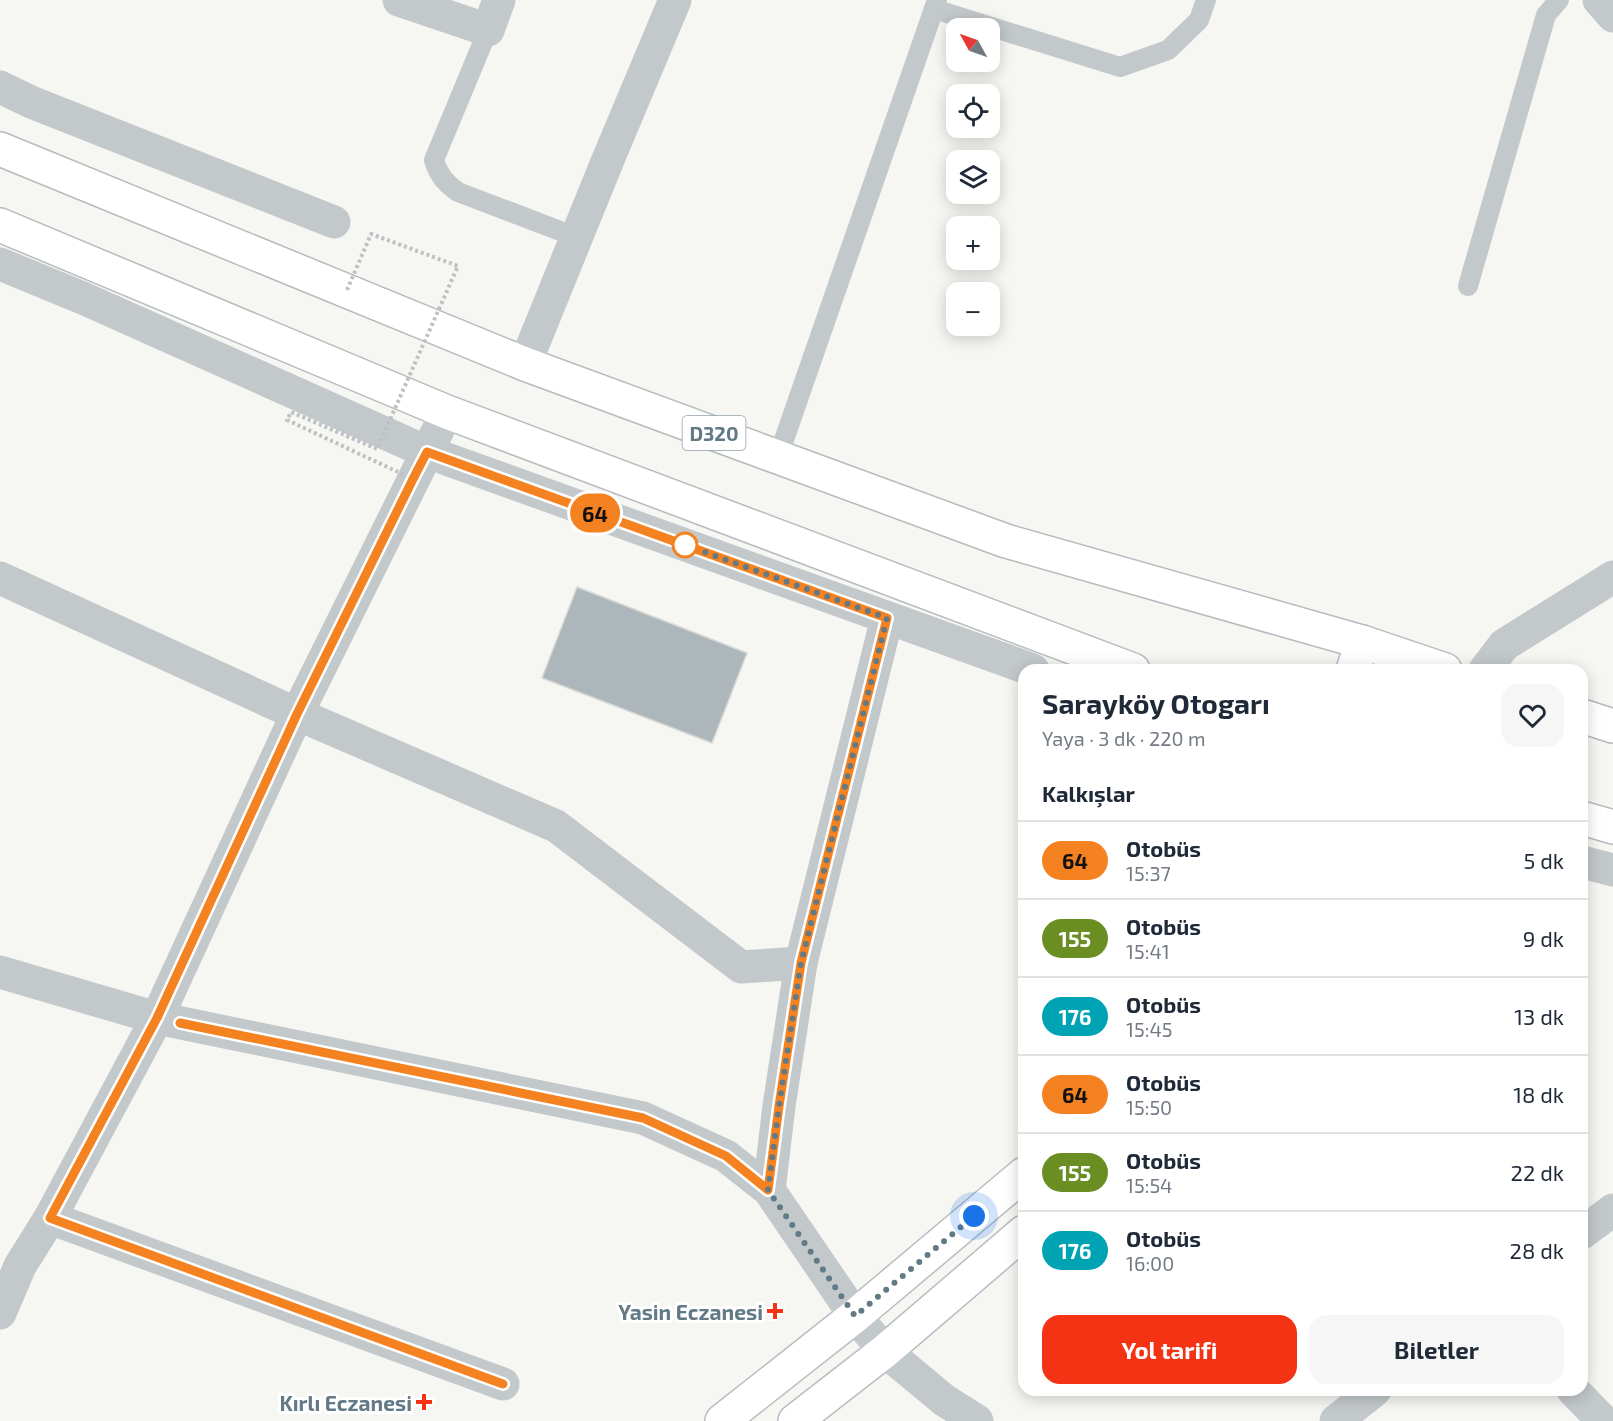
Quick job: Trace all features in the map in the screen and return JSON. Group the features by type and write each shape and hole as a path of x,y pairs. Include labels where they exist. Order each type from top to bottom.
{"main road":[{"name":"D320","path":"0,149 525,364 1006,541 1357,656 1407,664"},
{"path":"0,225 447,412 1117,664"},
{"path":"1588,718 1613,726"},
{"path":"1588,820 1613,827"},
{"path":"722,1421 855,1316 1018,1179"},
{"path":"795,1421 885,1351 1018,1237"}],"street":[{"path":"399,0 493,15"},
{"path":"525,364 675,0"},
{"path":"1599,0 1613,16"},
{"path":"0,87 31,102 334,222"},
{"path":"0,264 85,299 420,465 887,618 1018,665"},
{"path":"0,1313 10,1262 50,1218 157,1018 297,714 447,412"},
{"path":"1490,664 1504,645 1613,577"},
{"path":"0,578 297,714 556,826 741,967 801,963"},
{"path":"768,1190 801,963 887,618"},
{"path":"1588,864 1613,870"},
{"path":"0,972 157,1018 643,1118 726,1156 768,1190 855,1316 885,1351 944,1400 977,1421"},
{"path":"1588,1229 1613,1210"},
{"path":"50,1218 503,1384"},
{"path":"1336,1421 1367,1396"},
{"path":"1579,1396 1603,1421"}],"lane":[{"path":"778,457 936,4 1120,67 1168,50 1199,20 1206,0"},
{"path":"1468,286 1546,15 1559,0"},
{"path":"493,15 434,160 436,168 447,185 458,192 576,237"}],"path":[{"path":"346,290 371,234 458,266 377,448 291,412 287,420 420,465"}],"building":[{"path":"577,587 747,653 712,743 542,678"}],"bus line":[{"name":"64","path":"180,1023 643,1118 726,1156 768,1190 801,963 887,618 427,452 413,479 297,714 157,1018 50,1218 503,1384"}],"place":[{"name":"Yasin Eczanesi","path":"775,1311"},
{"name":"Kırlı Eczanesi","path":"424,1402"}],"route":[{"path":"685,545 887,618 801,963 768,1190 855,1316 974,1216"}]}
